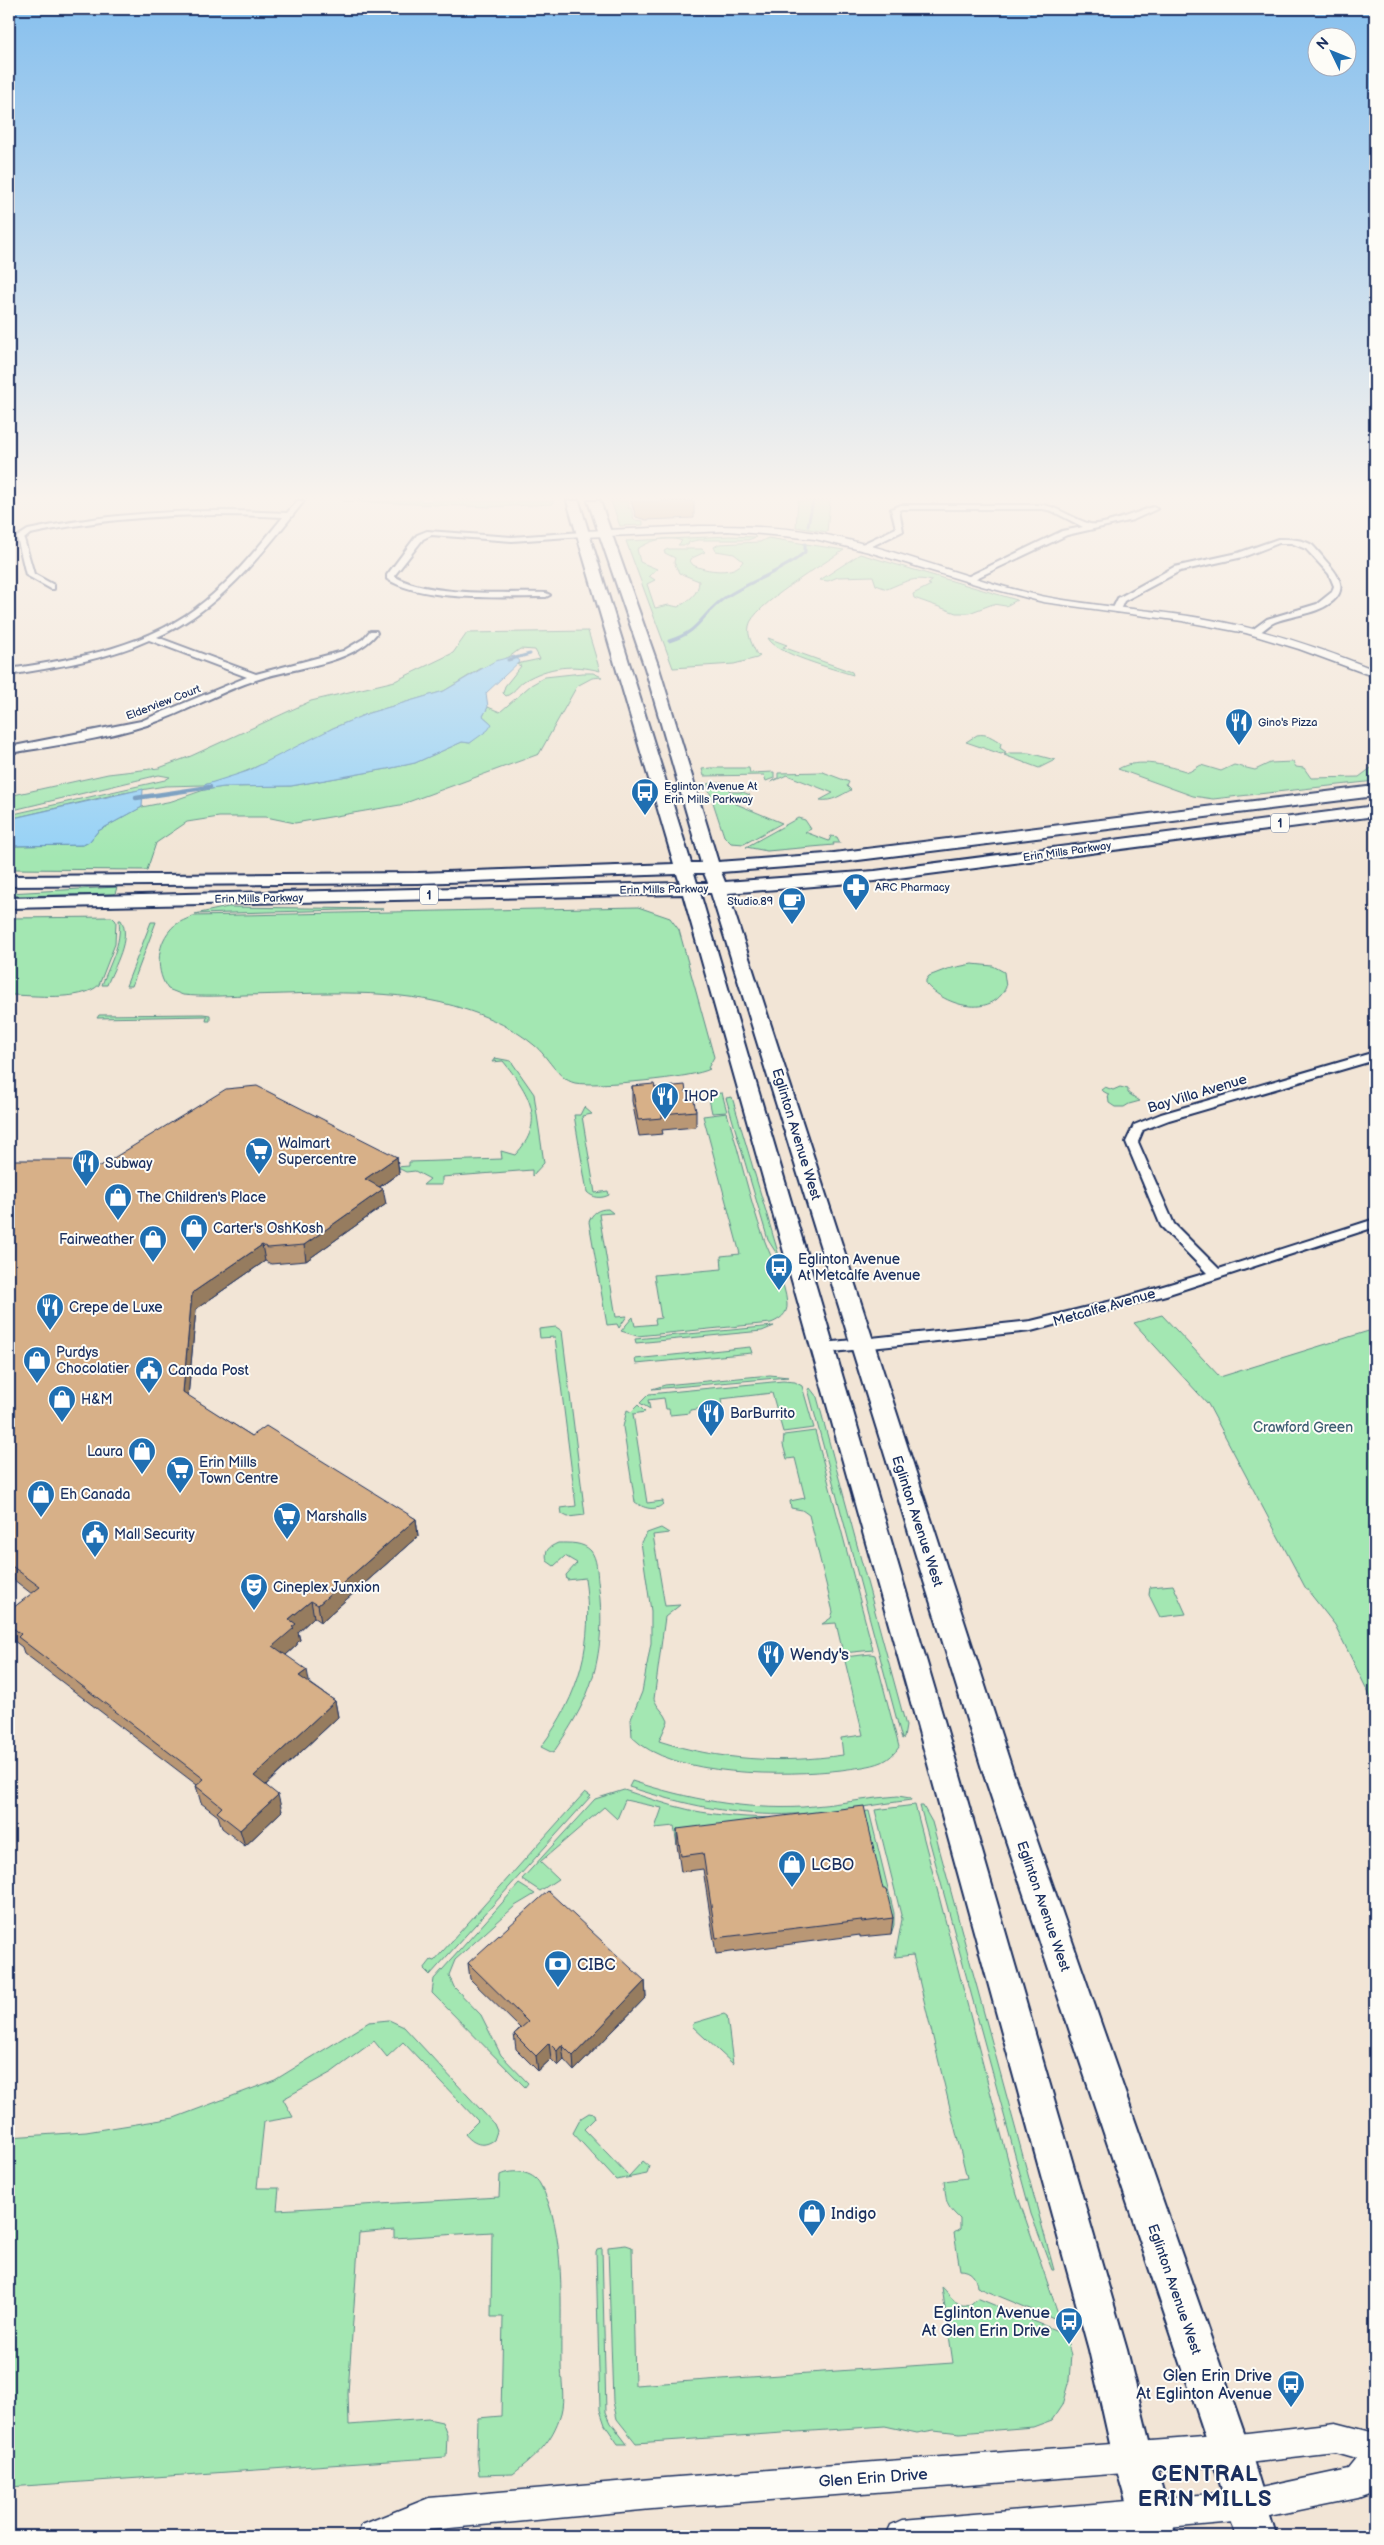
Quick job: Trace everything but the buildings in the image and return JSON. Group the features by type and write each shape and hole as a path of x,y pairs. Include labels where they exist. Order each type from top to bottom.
{"main road":[{"path":"608,620 746,1078 824,1348 1105,2340 1133,2457 1153,2525"},
{"name":"Eglinton Avenue West","path":"635,620 652,668 711,867 774,1056 861,1344 998,1772 1230,2450 1251,2521"},
{"name":"Erin Mills Parkway","path":"9,881 380,877 711,867 826,859 1375,792"},
{"name":"Erin Mills Parkway","path":"9,903 718,888 875,876 1375,811"}],"street":[{"path":"9,672 83,658 148,637 184,620"},
{"path":"1194,620 1255,632 1311,650 1375,674"},
{"path":"1255,632 1275,620"},
{"name":"Elderview Court","path":"9,750 103,733 144,723 255,677 346,653 366,641 373,633"},
{"path":"148,637 255,677"},
{"name":"Bay Villa Avenue","path":"1216,1274 1168,1226 1132,1142 1138,1128 1164,1117 1375,1056"},
{"name":"Metcalfe Avenue","path":"824,1348 1031,1326 1080,1314 1216,1274 1375,1223"},
{"name":"Glen Erin Drive","path":"372,2536 428,2514 652,2494 1230,2450 1336,2438 1375,2448"},
{"path":"902,2536 1251,2521 1358,2483 1375,2460"}],"green space":[{"path":"655,620 752,620 749,626 749,633 757,655 760,656 757,658 734,664 673,668"},
{"path":"588,631 600,671 571,667 552,669 524,681 506,696 503,693 505,686 521,666 516,664 540,659 535,650 520,649 509,657 480,669 444,691 369,713 333,728 282,756 230,778 204,785 165,786 117,794 9,819 9,815 165,780 170,777 159,775 9,811 9,796 108,774 159,768 191,756 311,701 395,681 453,653 467,633"},
{"path":"768,638 787,645 783,647 852,672 853,675 793,655 773,644"},
{"path":"593,673 602,677 592,678 577,686 539,754 400,805 295,823 266,817 219,817 187,822 156,843 147,870 9,869 9,846 83,845 89,842 98,831 142,807 172,801 204,790 224,787 291,786 415,763 462,742 470,743 492,724 483,716 488,707 500,712 531,685 545,677"},
{"path":"977,735 987,735 993,738 1001,743 1000,748 1006,752 1001,754 966,742"},
{"path":"1009,753 1029,753 1055,760 1039,768 1004,755"},
{"path":"1293,762 1296,767 1304,768 1311,778 1359,777 1371,768 1375,768 1375,781 1213,799 1193,796 1118,769 1126,765 1144,763 1163,765 1189,772 1201,765 1221,771 1234,765 1255,770 1270,763"},
{"path":"749,768 750,773 774,772 774,778 766,781 764,775 704,776 702,769"},
{"path":"823,772 849,782 847,786 851,790 832,799 820,800 833,793 787,775 771,782 778,778 778,773"},
{"path":"727,783 730,792 743,792 750,795 734,803 782,823 744,844 731,843 724,836 707,784"},
{"path":"798,818 805,820 811,829 805,832 829,841 831,836 837,837 840,843 767,851 746,847"},
{"path":"117,887 115,894 9,896 9,893"},
{"path":"228,907 383,909 195,914"},
{"path":"638,907 670,918 679,930 714,1057 708,1068 710,1069 685,1076 644,1081 602,1084 575,1083 563,1077 539,1050 527,1039 511,1029 476,1013 440,1002 413,997 357,993 183,995 168,989 164,983 160,968 160,951 165,936 175,925 193,916"},
{"path":"112,917 116,921 115,944 99,985 91,990 69,996 9,995 9,918"},
{"path":"119,920 121,920 124,927 121,952 107,985 102,985 117,945"},
{"path":"151,922 156,922 132,986 126,986"},
{"path":"972,964 993,966 1004,972 1006,987 999,997 990,1003 980,1006 968,1006 956,1003 934,992 926,984 929,976 947,969"},
{"path":"99,1015 210,1015 210,1021 206,1021 207,1016 97,1018"},
{"path":"495,1058 511,1061 534,1094 544,1163 532,1176 532,1170 442,1177 442,1185 423,1185 430,1179 415,1171 406,1172 396,1167 409,1166 409,1162 502,1159 501,1151 515,1155 531,1130 531,1107 520,1084 512,1073 503,1061 492,1062"},
{"path":"1105,1087 1113,1090 1120,1087 1128,1089 1128,1093 1140,1101 1124,1107 1115,1107 1109,1103 1108,1094 1101,1090"},
{"path":"722,1093 727,1112 712,1113 708,1094"},
{"path":"732,1097 780,1259 768,1240 726,1098"},
{"path":"584,1107 592,1114 582,1116 595,1193 608,1191 609,1195 603,1197 594,1197 587,1192 574,1115 580,1115"},
{"path":"727,1113 759,1224 784,1287 787,1304 786,1311 780,1318 771,1323 637,1336 621,1331 633,1317 635,1326 656,1324 655,1319 661,1318 654,1275 722,1269 721,1256 740,1254 703,1116"},
{"path":"608,1209 613,1213 599,1214 616,1317 627,1316 619,1328 617,1324 607,1325 589,1222 596,1212"},
{"name":"Crawford Green","path":"1162,1315 1220,1377 1375,1329 1375,1706 1335,1625 1305,1587 1208,1404 1134,1323"},
{"path":"774,1326 762,1331 636,1343 635,1339"},
{"path":"556,1327 562,1331 585,1515 568,1517 562,1514 561,1508 576,1506 555,1337 540,1338 539,1329"},
{"path":"750,1347 752,1353 636,1364 635,1359"},
{"path":"770,1375 788,1377 652,1389 665,1385"},
{"path":"783,1381 795,1382 802,1386 814,1428 783,1432 772,1393 721,1399 722,1406 690,1410 690,1413 670,1415 669,1409 666,1409 664,1398 648,1400 650,1409 640,1403 649,1394"},
{"path":"810,1388 817,1397 906,1726 904,1738 902,1739 808,1389"},
{"path":"638,1405 645,1412 633,1414 647,1503 663,1501 663,1504 656,1508 645,1507 635,1502 623,1427 627,1410 631,1412"},
{"path":"815,1431 873,1650 843,1653 836,1623 822,1624 831,1618 833,1612 809,1515 802,1510 791,1508 790,1501 805,1498 795,1458 787,1459 783,1445 784,1435"},
{"path":"661,1528 669,1533 653,1535 665,1606 680,1605 665,1617 654,1699 668,1721 659,1741 704,1752 750,1759 820,1758 843,1755 841,1738 863,1735 844,1657 871,1654 875,1655 899,1747 894,1754 882,1762 862,1767 818,1772 762,1773 702,1767 674,1760 650,1750 632,1737 631,1719 642,1692 651,1643 651,1611 641,1542 647,1533"},
{"path":"558,1543 572,1543 584,1546 593,1554 596,1561 600,1594 601,1621 597,1660 590,1686 578,1713 553,1753 541,1747 566,1707 574,1687 581,1667 587,1624 585,1578 567,1580 566,1575 577,1563 565,1556 554,1566 547,1561 546,1554 548,1549"},
{"path":"1173,1585 1186,1614 1160,1617 1149,1595 1150,1587"},
{"path":"632,1781 695,1798 759,1807 803,1807 898,1796 910,1798 911,1800 823,1812 794,1814 752,1813 710,1808 669,1799 629,1787"},
{"path":"624,1790 681,1808 735,1816 780,1818 869,1811 894,1913 894,1925 891,1934 677,1845 674,1826 655,1828 662,1808 625,1800 617,1819 604,1807 540,1862 558,1879 540,1891 522,1879 595,1799"},
{"path":"585,1792 591,1796 430,1975 424,1969 431,1960 434,1961"},
{"path":"915,1805 1017,2194 1061,2322 977,2287 972,2275 967,2271 960,2270 954,2233 960,2229 960,2219 948,2203 944,2181 967,2178 913,1955 895,1957 902,1919 875,1810"},
{"path":"920,1806 923,1806 932,1822 1054,2270 1052,2270 1031,2214"},
{"path":"519,1884 535,1894 515,1906 455,1960 449,1975 454,1987 481,2015 501,2055 528,2083 525,2087 432,1993 434,1979"},
{"path":"724,2014 727,2016 733,2064 692,2026 694,2023"},
{"path":"389,2020 404,2027 494,2124 497,2131 494,2140 486,2144 478,2144 465,2134 478,2121 403,2042 387,2057 374,2041 332,2072 283,2099 293,2117 264,2122 257,2188 279,2188 277,2210 499,2197 500,2175 510,2172 522,2172 537,2180 549,2203 555,2224 560,2271 563,2395 561,2413 548,2441 529,2461 513,2474 479,2475 477,2454 478,2418 501,2416 503,2317 491,2317 492,2232 394,2238 394,2230 359,2233 348,2393 349,2425 428,2419 442,2422 447,2435 446,2457 9,2487 9,2137 86,2132 174,2118 275,2080 369,2022"},
{"path":"589,2113 594,2114 595,2118 584,2129 629,2176 643,2161 649,2166 647,2174 616,2180 573,2133 581,2118"},
{"path":"626,2245 632,2247 635,2385 953,2363 942,2287 961,2306 971,2304 977,2298 1065,2334 1071,2355 1069,2380 1062,2405 1052,2420 1033,2427 960,2433 934,2430 917,2433 885,2426 636,2443 617,2419 613,2402 608,2247"},
{"path":"602,2248 606,2412 611,2423 627,2444 618,2444 605,2425 600,2410 596,2252 597,2249"}],"water":[{"path":"514,656 520,661 486,693 488,707 483,716 492,724 488,730 470,743 462,742 415,763 291,786 224,787 204,790 204,785 248,771 333,728 369,713 444,691 495,661"},
{"path":"143,789 142,807 98,831 89,842 83,845 9,846 9,819"}],"waterway":[{"path":"669,641 688,633 702,620"},
{"path":"508,660 530,654"},
{"path":"136,798 210,787"}],"place":[{"name":"Gino's Pizza","path":"1239,746"},
{"name":"Eglinton Avenue At Erin Mills Parkway","path":"645,816"},
{"name":"ARC Pharmacy","path":"856,911"},
{"name":"Studio.89","path":"792,925"},
{"name":"IHOP","path":"665,1120"},
{"name":"Walmart Supercentre","path":"259,1175"},
{"name":"Subway","path":"86,1187"},
{"name":"The Children's Place","path":"118,1221"},
{"name":"Carter's OshKosh","path":"194,1252"},
{"name":"Fairweather","path":"153,1263"},
{"name":"Eglinton Avenue At Metcalfe Avenue","path":"779,1291"},
{"name":"Crepe de Luxe","path":"50,1331"},
{"name":"Purdys Chocolatier","path":"37,1384"},
{"name":"Canada Post","path":"149,1394"},
{"name":"H&M","path":"62,1423"},
{"name":"BarBurrito","path":"711,1437"},
{"name":"Laura","path":"142,1475"},
{"name":"Erin Mills Town Centre","path":"180,1494"},
{"name":"Eh Canada","path":"41,1518"},
{"name":"Marshalls","path":"287,1540"},
{"name":"Mall Security","path":"95,1558"},
{"name":"Cineplex Junxion","path":"254,1611"},
{"name":"Wendy's","path":"771,1678"},
{"name":"LCBO","path":"792,1888"},
{"name":"CIBC","path":"558,1988"},
{"name":"Indigo","path":"812,2237"},
{"name":"Eglinton Avenue At Glen Erin Drive","path":"1069,2345"},
{"name":"Glen Erin Drive At Eglinton Avenue","path":"1291,2408"}],"district":[{"name":"CENTRAL ERIN MILLS","path":"1205,2486"}]}
